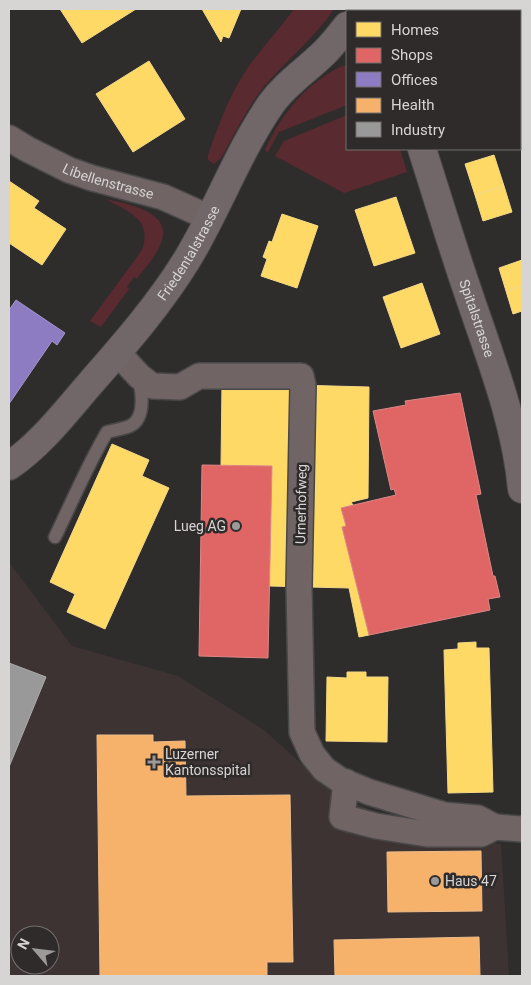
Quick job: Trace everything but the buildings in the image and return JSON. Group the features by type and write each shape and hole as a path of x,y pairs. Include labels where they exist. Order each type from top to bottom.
{"main road":[{"name":"Friedentalstrasse","path":"9,466 35,444 117,352 153,308 176,276 210,218 246,147 272,103 292,80 326,52 346,27"},
{"name":"Spitalstrasse","path":"422,150 455,256 507,408 522,489"}],"street":[{"name":"Libellenstrasse","path":"9,138 27,150 69,170 163,197 210,218"},
{"path":"117,352 139,376"},
{"name":"Urnerhofweg","path":"139,376 152,386 180,387 199,376 301,376 303,385 299,587 302,732 312,754 324,769 368,792 444,815 478,818 495,827 522,829"},
{"name":"Urnerhofweg","path":"346,782 342,817 376,826 427,834 481,834 495,827"}],"lane":[{"path":"55,537 91,459 107,432 131,426 137,420 142,410 139,376"}],"shaded area":[{"path":"294,9 334,9 318,30 262,89 221,158 214,164 208,160 208,155 235,89 252,61"},
{"path":"346,66 346,105 279,132 268,152 266,151 265,149 277,127 297,100 310,87 334,70"},
{"path":"346,115 346,150 400,150 407,172 344,193 275,156 284,141"},
{"path":"106,199 125,203 155,216 161,223 163,232 159,248 137,279 134,277 127,287 129,289 101,327 90,321 142,250 145,239 141,224 136,218"},
{"name":"Luzerner Kantonsspital","path":"9,562 72,646 178,676 264,730 334,793 417,832 501,844 509,976 9,976"}],"place":[{"name":"Lueg AG","path":"236,526"},
{"name":"Luzerner Kantonsspital","path":"154,762"},
{"name":"Haus 47","path":"435,881"}]}
